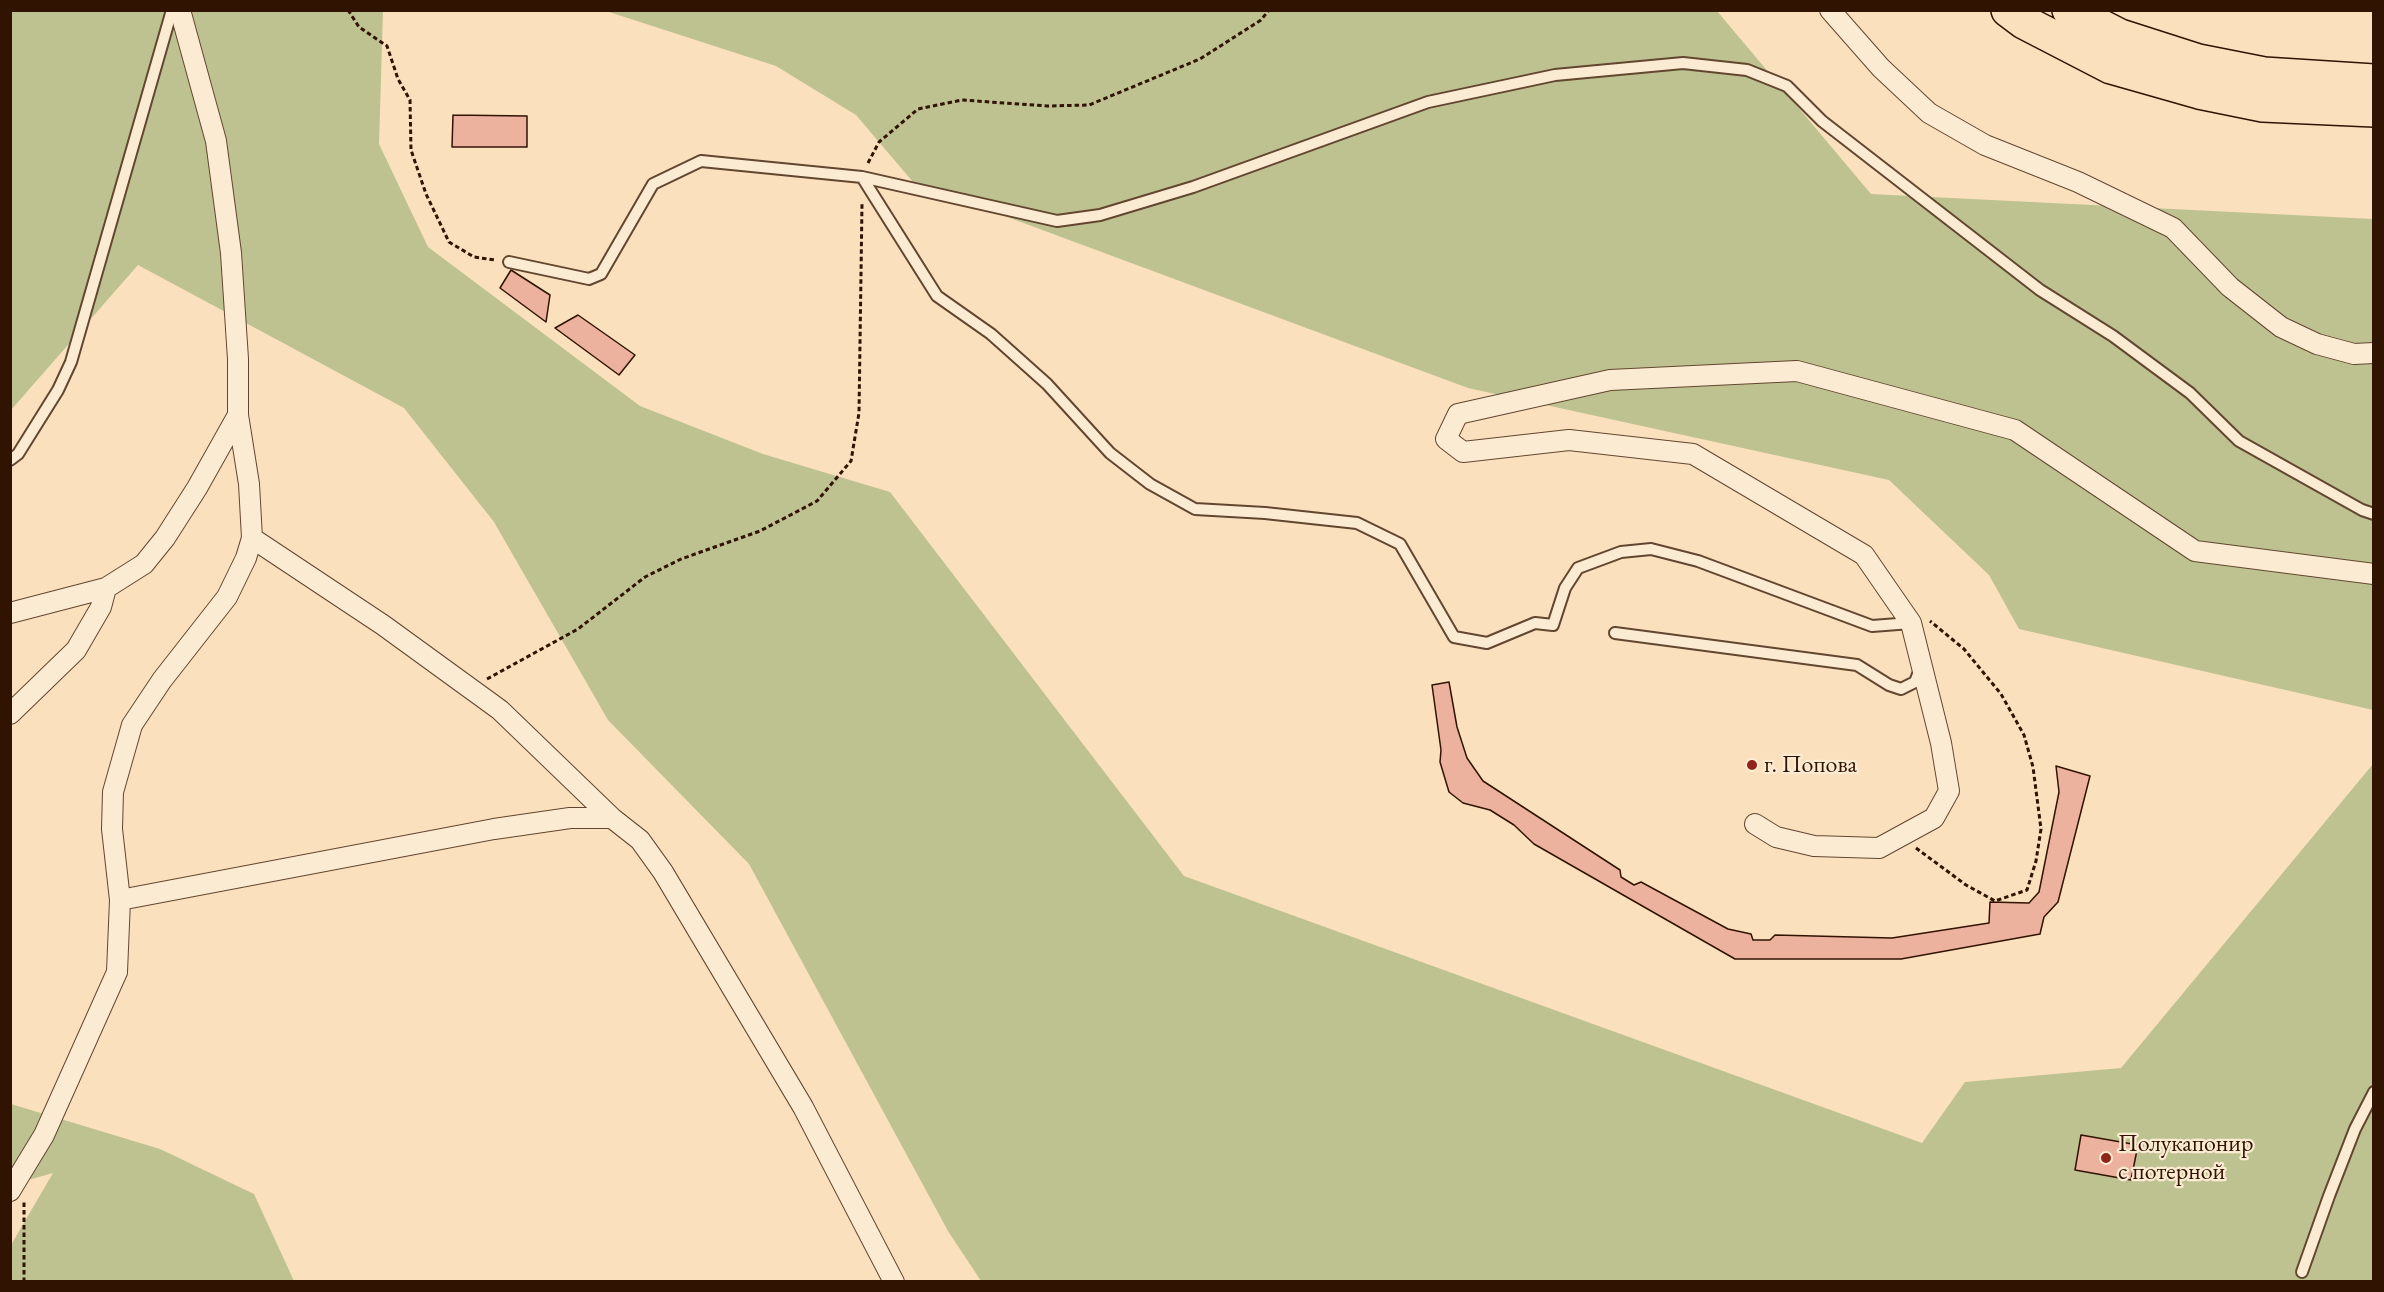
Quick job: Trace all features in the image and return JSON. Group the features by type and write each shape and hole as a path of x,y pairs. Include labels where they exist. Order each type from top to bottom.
{"highway":[{"path":"2008,10 2024,22 2111,67 2188,89 2263,105 2373,110"},
{"path":"2069,10 2120,36 2199,61 2264,74 2373,81"}],"street":[{"path":"10,1191 44,1135 117,972 120,900 112,829 113,792 132,725 162,680 227,597 246,558 252,538 249,484 238,415 238,359 231,254 216,141 180,10"},
{"path":"1830,10 1881,68 1929,113 1985,145 2078,182 2173,228 2230,287 2281,327 2318,344 2345,352 2373,353"},
{"path":"1755,824 1776,837 1814,846 1879,848 1934,818 1949,791 1922,663 1911,623 1864,555 1693,454 1569,440 1463,452 1446,439 1458,414 1610,380 1797,371 2015,430 2195,551 2373,574"},
{"path":"10,613 106,588 144,564 165,538 238,415"},
{"path":"252,538 383,626 500,710 612,818 640,840 663,872 803,1107 894,1281"},
{"path":"10,714 76,650 97,615 106,588"},
{"path":"120,900 494,829 570,818 612,818"}],"lane":[{"path":"10,460 18,454 53,399 71,362 172,10"},
{"path":"509,262 589,279 601,274 622,232 653,184 701,161 862,177 1057,221 1100,215 1193,187 1440,100 1555,75 1683,63 1746,70 1787,86 1822,121 2040,290 2113,336 2190,393 2239,441 2361,510 2373,514"},
{"path":"862,177 937,297 991,334 1047,384 1110,453 1150,484 1195,509 1265,513 1358,523 1400,544 1454,637 1487,643 1535,623 1553,625 1565,588 1578,568 1621,552 1650,549 1698,561 1872,626 1911,623"},
{"path":"1615,633 1857,665 1889,685 1901,689 1915,682 1922,663"},
{"path":"2302,1272 2337,1173 2373,1092"}],"path":[{"path":"348,10 359,27 387,46 398,79 411,100 411,150 426,194 449,242 474,257 509,262"},
{"path":"470,688 578,629 645,577 681,559 760,531 817,501 851,461 859,413 862,177 879,142 918,110 962,100 1047,106 1089,105 1200,59 1262,20 1269,10"},
{"path":"1900,837 1966,885 1995,901 2027,890 2036,861 2041,829 2033,767 2024,735 2001,694 1964,649 1937,625 1925,618 1911,623"},
{"path":"24,1170 24,1281"}],"green space":[{"path":"11,11 383,11 379,144 428,247 640,406 763,454 890,492 1184,876 1922,1143 1965,1082 2121,1068 2373,764 2373,1281 981,1281 948,1231 749,864 608,720 494,522 404,408 138,265 11,410"},
{"path":"606,11 1717,11 1871,194 2373,219 2373,710 2019,629 1989,575 1889,480 1468,388 913,182 856,115 776,66"},
{"path":"11,1104 160,1149 254,1194 294,1281 11,1281 11,1245 53,1173 11,1185"}],"building":[{"path":"453,115 527,116 527,147 452,147"},
{"path":"511,270 550,295 546,322 500,288"},
{"path":"578,315 635,355 619,375 555,328"},
{"path":"1449,682 1457,727 1467,758 1483,781 1620,870 1621,877 1634,885 1641,882 1728,929 1751,934 1753,940 1770,940 1775,935 1892,938 1989,923 1990,902 2029,903 2039,892 2059,792 2056,766 2090,776 2058,902 2044,917 2040,934 1901,959 1735,959 1534,844 1514,825 1490,810 1463,803 1449,792 1440,762 1441,750 1432,685"},
{"name":"Полукапонир с потерной","path":"2081,1135 2138,1145 2131,1180 2075,1170"}],"place":[{"name":"г. Попова","path":"1752,765"},
{"name":"Полукапонир с потерной","path":"2106,1158"}]}
